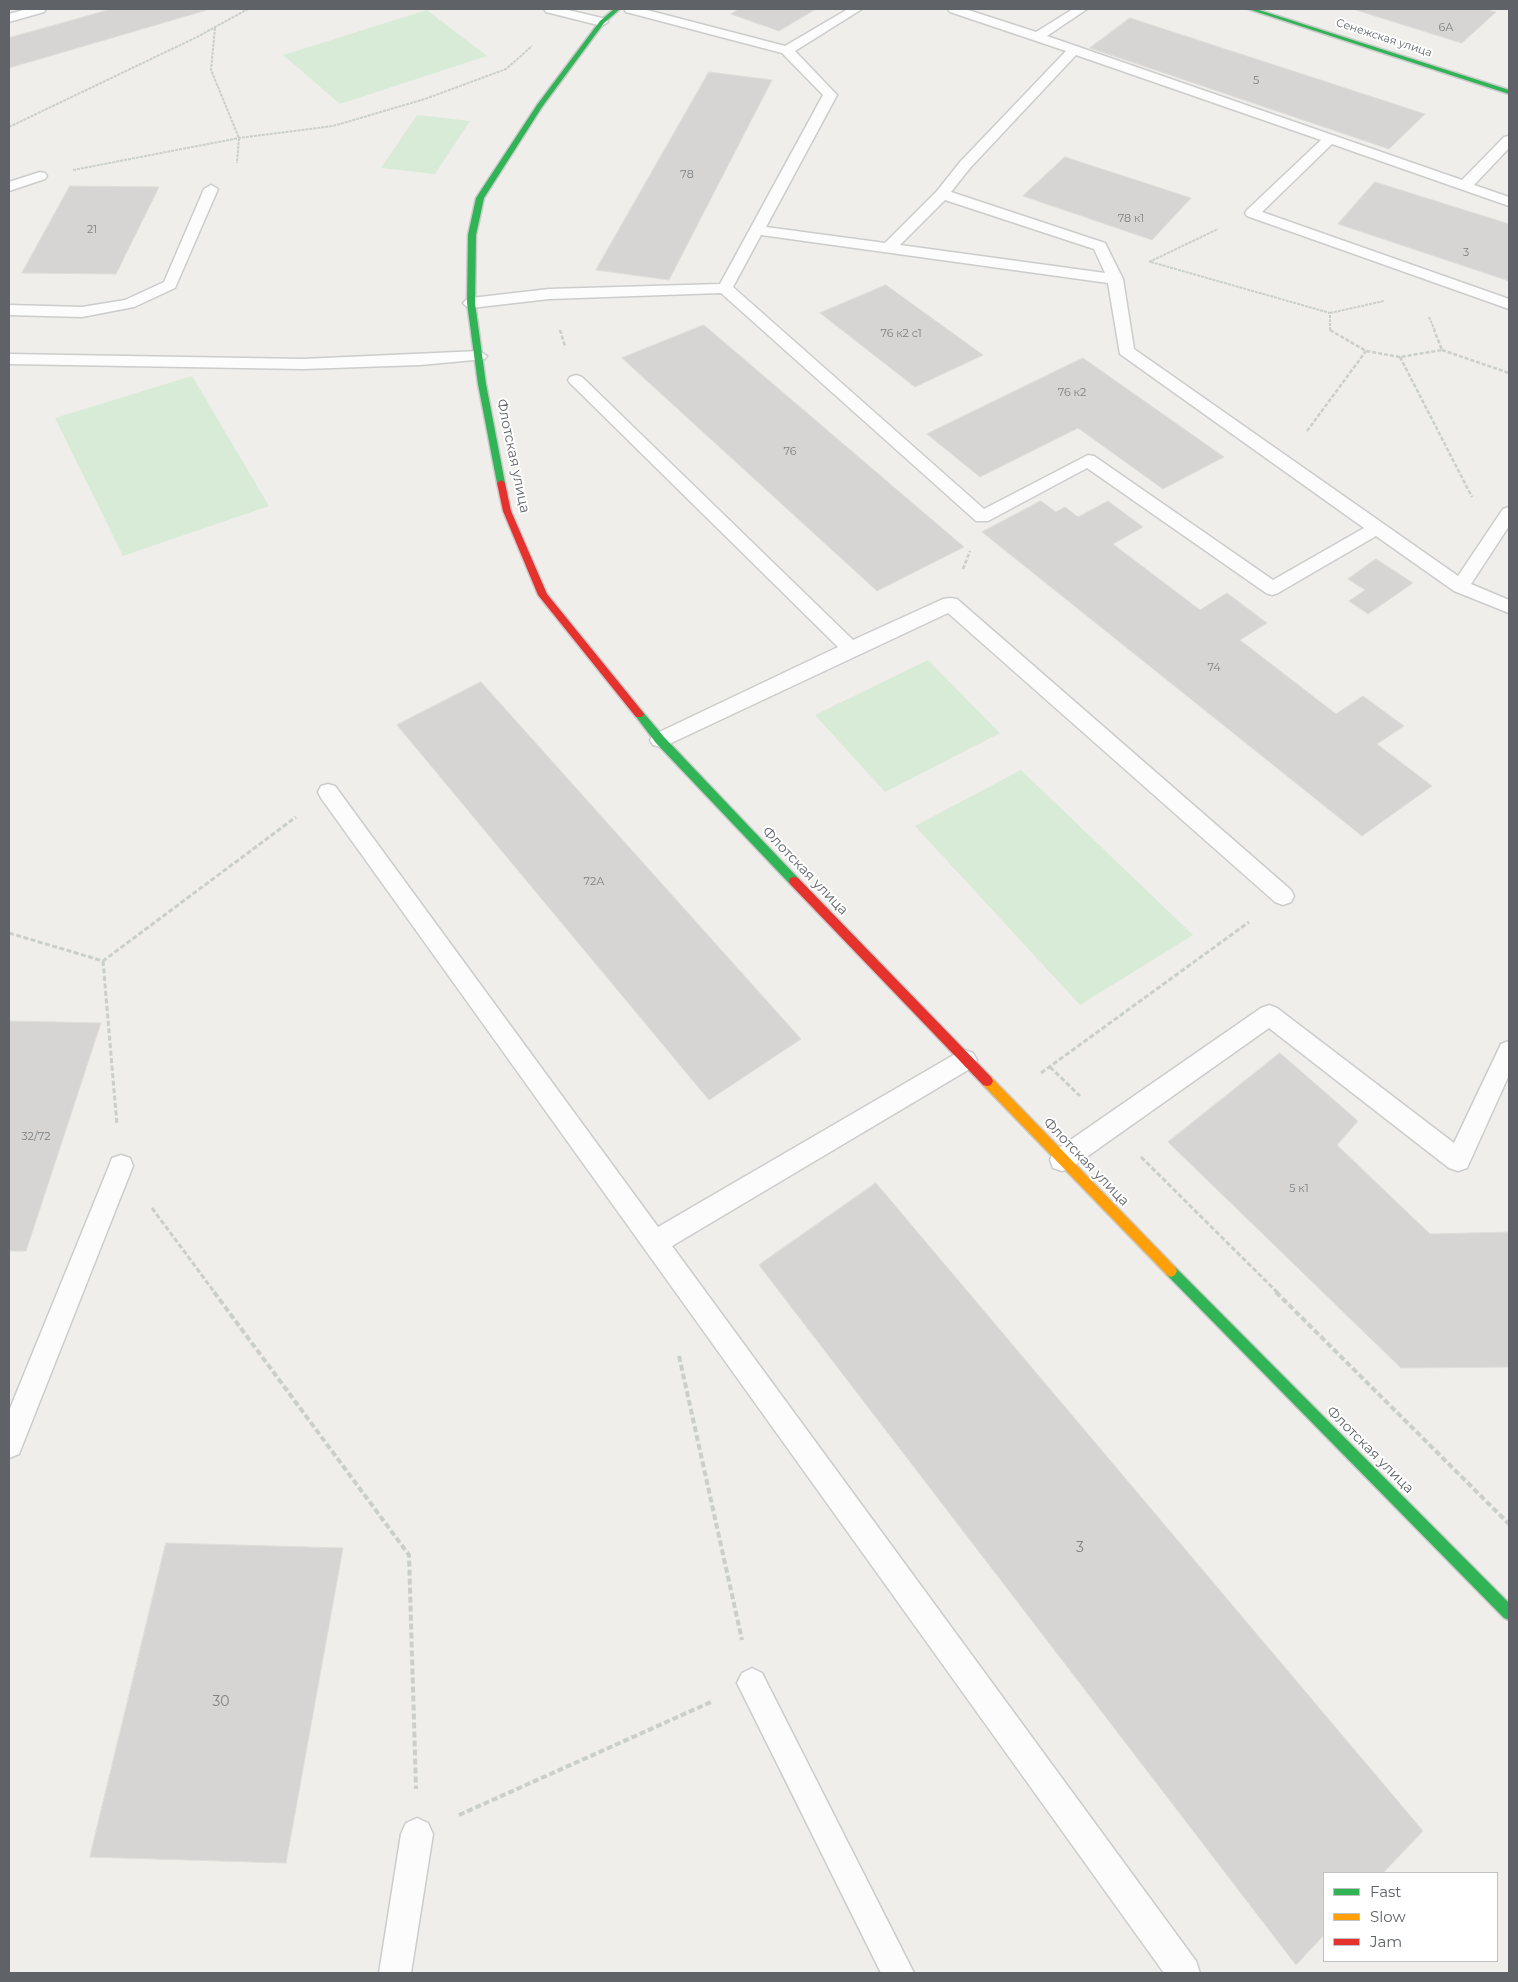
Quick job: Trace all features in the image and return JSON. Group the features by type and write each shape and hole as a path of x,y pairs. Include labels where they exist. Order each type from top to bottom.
{"street":[{"name":"Флотская улица","path":"617,9 602,22 540,106 480,198 472,234 471,302 482,384 507,511 543,595 660,740 1062,1160 1509,1613"},
{"name":"Сенежская улица","path":"1251,9 1509,92"}],"lane":[{"path":"9,18 40,9"},
{"path":"550,9 602,22"},
{"path":"630,9 787,50 830,95 725,288"},
{"path":"787,50 856,9"},
{"path":"954,9 1509,202"},
{"path":"1037,37 1082,9"},
{"path":"889,248 942,194 965,165 1074,50"},
{"path":"1330,139 1252,213 1509,304"},
{"path":"1466,186 1509,140"},
{"path":"9,187 40,176"},
{"path":"9,310 82,312 129,304 170,285 211,190"},
{"path":"942,194 1100,246 1114,278 1126,351 1460,587 1509,607"},
{"path":"757,230 1114,278"},
{"path":"471,302 549,294 725,288 982,517 1088,460 1272,589 1377,528"},
{"path":"9,358 209,362 418,361 479,356"},
{"path":"576,380 851,649"},
{"path":"1460,587 1509,513"},
{"path":"660,740 950,604 1283,896"},
{"path":"328,792 1184,1973"},
{"path":"1062,1160 1269,1015 1458,1160 1509,1051"},
{"path":"654,1243 965,1060"},
{"path":"9,1444 121,1166"},
{"path":"752,1684 898,1973"},
{"path":"395,1973 417,1834"}],"path":[{"path":"9,126 216,27 248,9"},
{"path":"40,176 239,138 333,126 425,99 506,69 570,14"},
{"path":"211,190 237,168 239,138 211,70 216,27"},
{"path":"1114,278 1252,213"},
{"path":"1100,246 1330,313 1390,299"},
{"path":"549,294 576,380"},
{"path":"1330,313 1330,330 1366,351 1400,358 1442,350 1509,373"},
{"path":"1423,314 1431,318 1442,350"},
{"path":"1284,462 1366,351"},
{"path":"1400,358 1493,537"},
{"path":"950,604 982,517"},
{"path":"103,961 328,792"},
{"path":"1005,1099 1283,896"},
{"path":"9,933 103,961"},
{"path":"103,961 121,1166 409,1555 417,1834 752,1684 678,1348"},
{"path":"1050,1066 1509,1524"}],"green space":[{"path":"427,10 487,56 340,104 283,55"},
{"path":"417,115 470,121 435,174 381,168"},
{"path":"192,376 269,506 123,556 55,418"},
{"path":"928,660 1000,733 885,792 815,715"},
{"path":"1021,770 1193,935 1080,1005 915,826"}],"building":[{"path":"112,9 207,10 9,68 9,38"},
{"path":"739,9 816,9 779,31 731,14"},
{"path":"1353,9 1484,9 1496,12 1462,43"},
{"path":"1130,18 1425,114 1389,149 1090,48"},
{"path":"709,72 772,80 669,280 596,270"},
{"path":"1065,157 1191,198 1152,240 1023,196"},
{"path":"1375,182 1509,224 1509,281 1338,224"},
{"path":"70,186 159,187 116,274 22,273"},
{"path":"886,285 983,355 915,387 820,313"},
{"path":"704,325 964,547 877,591 622,358"},
{"path":"1083,358 1224,457 1163,489 1078,428 980,477 927,434"},
{"path":"1041,501 1056,512 1065,507 1078,517 1108,501 1143,527 1113,544 1200,610 1227,593 1267,623 1240,640 1336,714 1363,696 1404,726 1377,744 1432,786 1362,836 982,532"},
{"path":"1376,559 1413,583 1368,614 1349,601 1365,590 1348,579"},
{"path":"481,682 801,1039 709,1100 397,725"},
{"path":"9,1021 101,1023 26,1251 9,1251"},
{"path":"1280,1053 1358,1121 1337,1145 1430,1234 1509,1232 1509,1367 1401,1368 1168,1142"},
{"path":"876,1183 1423,1831 1384,1872 1323,1872 1323,1936 1296,1965 759,1265"},
{"path":"166,1543 343,1548 286,1863 90,1857"}],"traffic: fast":[{"path":"501,483 482,384 471,303 472,235 480,198 539,106 602,22 617,9"},
{"path":"1251,9 1509,92"},
{"path":"639,714 660,740 794,881"},
{"path":"1171,1271 1509,1613"}],"traffic: slow":[{"path":"987,1081 1171,1271"}],"traffic: jam":[{"path":"501,483 507,511 543,595 639,714"},
{"path":"794,881 987,1081"}]}
